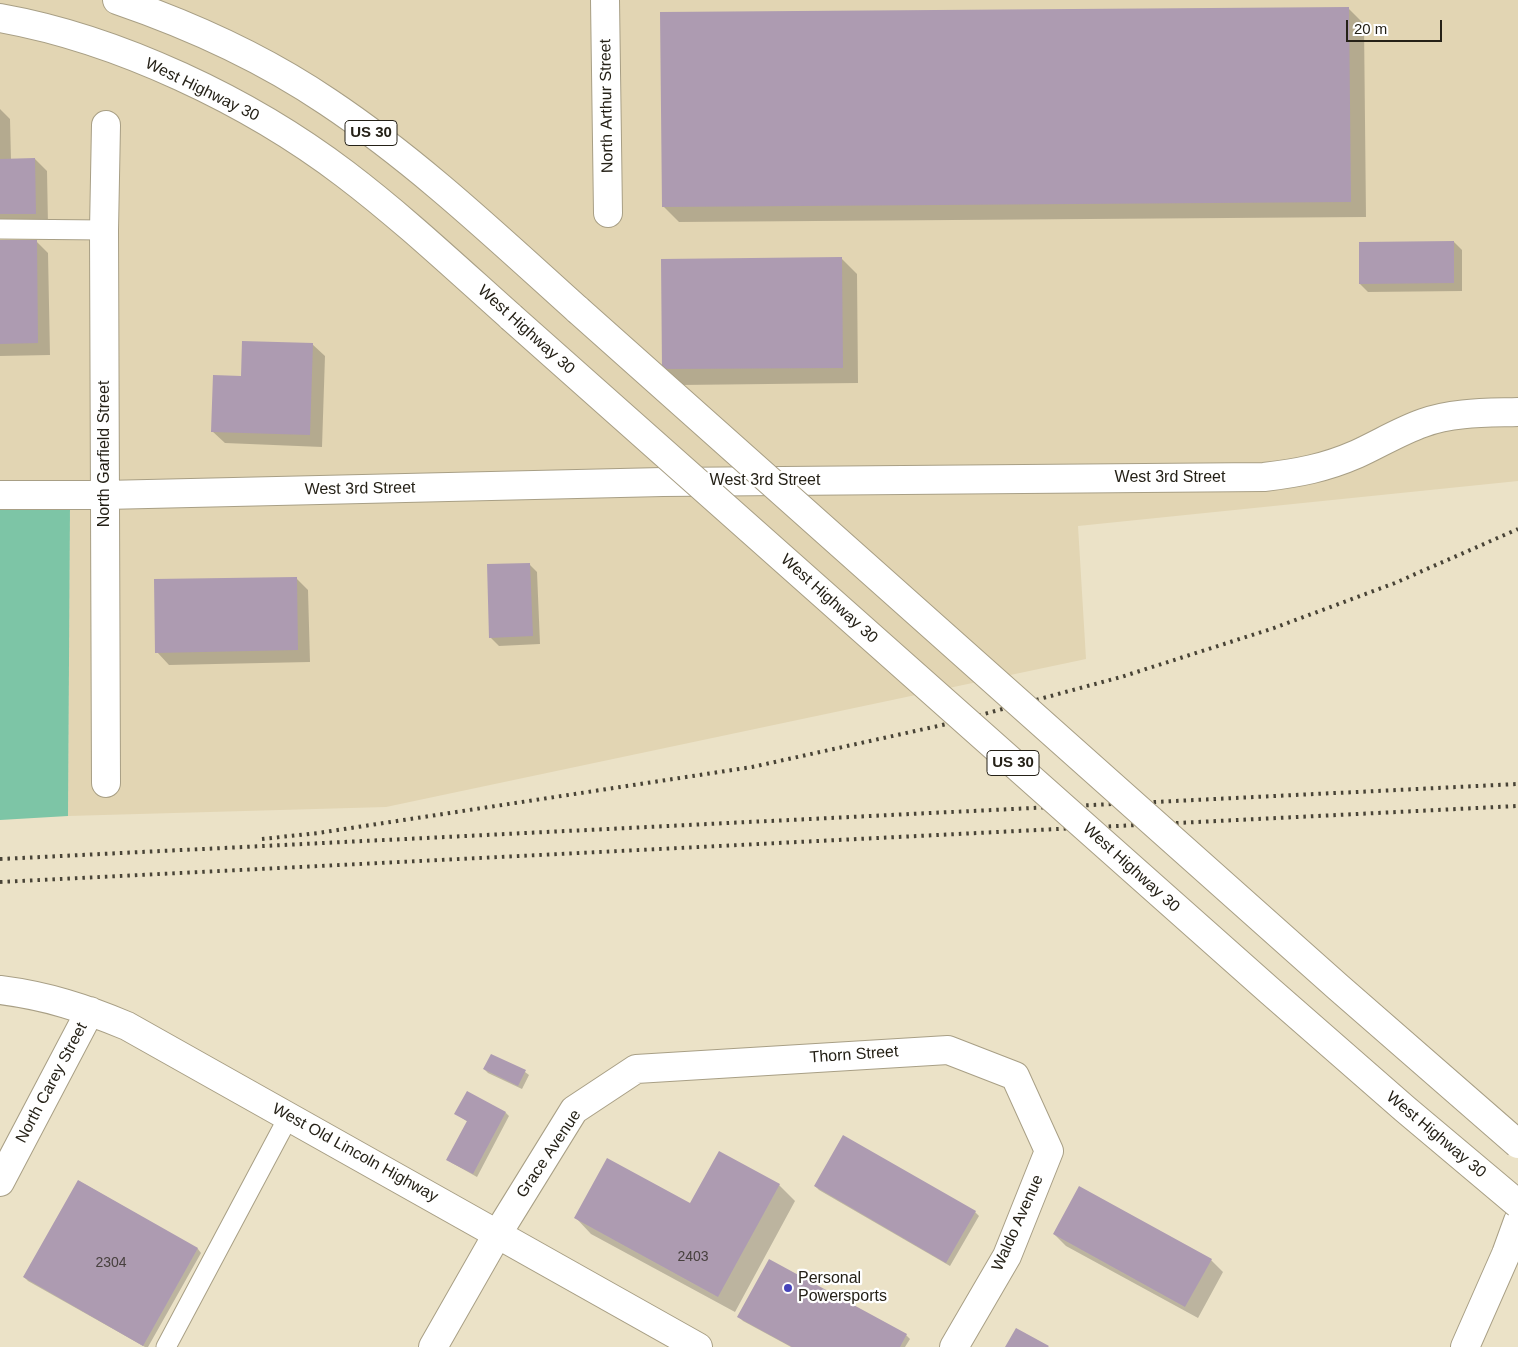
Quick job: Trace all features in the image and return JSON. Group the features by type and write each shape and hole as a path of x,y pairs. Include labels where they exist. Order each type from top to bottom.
{"main road":[{"name":"North Arthur Street","path":"606,0 608,213"},
{"name":"US 30","path":"129,2 220,41 283,75 327,101 374,135 429,179 488,229 1331,980 1518,1144"},
{"name":"West Highway 30","path":"0,18 57,31 104,46 156,66 260,117 303,144 345,174 396,215 1270,991 1405,1109 1518,1204"},
{"name":"North Garfield Street","path":"106,124 104,230 106,783"},
{"name":"West 3rd Street","path":"0,495 105,496 662,482 1264,477 1307,472 1320,468 1356,455 1423,422 1474,413 1518,412"},
{"name":"West Old Lincoln Highway","path":"0,990 53,999 127,1026 698,1347"},
{"name":"North Carey Street","path":"0,1182 90,1011"},
{"name":"Thorn Street","path":"611,1086 636,1069 948,1050 1015,1076 1049,1151"},
{"name":"Grace Avenue","path":"433,1347 498,1233 574,1110 611,1086"},
{"name":"Waldo Avenue","path":"954,1347 1007,1256 1049,1151"},
{"path":"1465,1347 1506,1254 1518,1221"}],"lane":[{"path":"0,229 104,230"},
{"path":"166,1347 289,1116"}],"shaded area":[{"path":"0,0 1518,0 1518,481 1078,526 1086,659 386,807 68,816 70,507 0,507"}],"green space":[{"path":"0,507 70,507 68,816 0,820"}],"building":[{"path":"1349,7 1351,202 662,207 660,12"},
{"path":"35,158 36,214 0,214 0,159"},
{"path":"0,240 37,240 38,343 0,344"},
{"path":"1454,241 1454,283 1359,284 1359,242"},
{"path":"842,257 843,368 662,369 661,259"},
{"path":"242,341 313,343 310,435 211,432 213,375 241,376"},
{"path":"530,563 533,636 489,638 487,564"},
{"path":"297,577 298,650 155,653 154,579"},
{"path":"491,1054 526,1070 518,1086 483,1069"},
{"path":"467,1091 506,1112 473,1174 446,1160 467,1121 454,1114"},
{"path":"843,1135 976,1211 946,1263 814,1186"},
{"path":"719,1151 780,1184 718,1297 574,1218 607,1158 690,1203"},
{"path":"78,1180 198,1248 143,1346 23,1277"},
{"path":"1079,1186 1212,1259 1185,1307 1053,1234"},
{"name":"Personal Powersports","path":"769,1259 907,1334 900,1347 792,1347 737,1317"},
{"path":"1016,1328 1049,1346 1005,1347"}],"railway":[{"path":"262,839 318,833 752,767 947,724 1121,677 1274,628 1395,583 1518,529"},
{"path":"0,859 1518,784"},
{"path":"0,882 1518,806"}],"place":[{"name":"Personal Powersports","path":"788,1288"}]}
